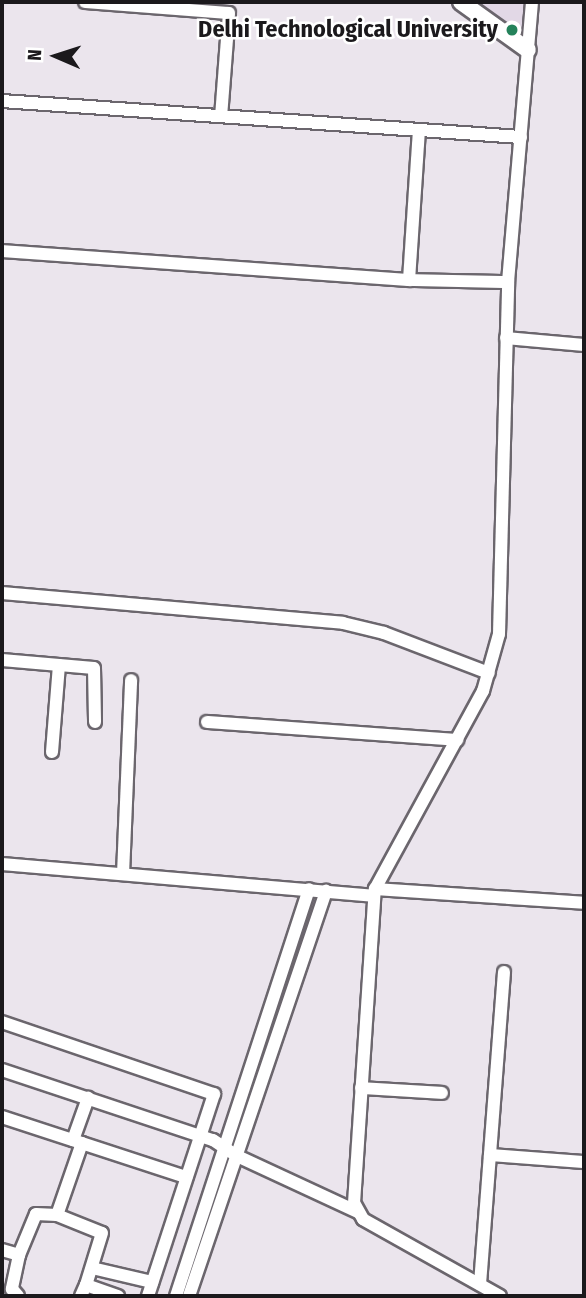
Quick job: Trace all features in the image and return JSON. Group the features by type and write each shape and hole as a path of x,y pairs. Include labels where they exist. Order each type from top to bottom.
{"street":[{"path":"85,2 229,13 221,116"},
{"path":"461,2 528,50"},
{"path":"358,1212 354,1203 374,893 457,740 489,673 499,634 506,338 532,2"},
{"path":"2,100 521,137"},
{"path":"409,280 419,130"},
{"path":"2,251 409,280 509,282"},
{"path":"506,338 584,345"},
{"path":"2,593 343,624 384,633 489,673"},
{"path":"2,660 96,671 94,722"},
{"path":"52,752 59,665"},
{"path":"123,874 131,680"},
{"path":"207,722 457,740"},
{"path":"2,864 326,891 584,903"},
{"path":"189,1296 309,889"},
{"path":"176,1296 326,891"},
{"path":"480,1284 504,972"},
{"path":"3,1026 214,1094 148,1296"},
{"path":"2,1070 200,1136 230,1153 358,1212 500,1296"},
{"path":"362,1087 442,1093"},
{"path":"57,1215 88,1098"},
{"path":"2,1117 186,1177"},
{"path":"490,1155 584,1162"},
{"path":"19,1296 12,1289 19,1255 36,1214 57,1215 100,1230 102,1237 83,1291 118,1296"},
{"path":"2,1250 19,1255"},
{"path":"92,1268 152,1282"}],"shaded area":[{"name":"Delhi Technological University","path":"455,2 530,2 528,50"}],"place":[{"name":"Delhi Technological University","path":"512,30"}]}
